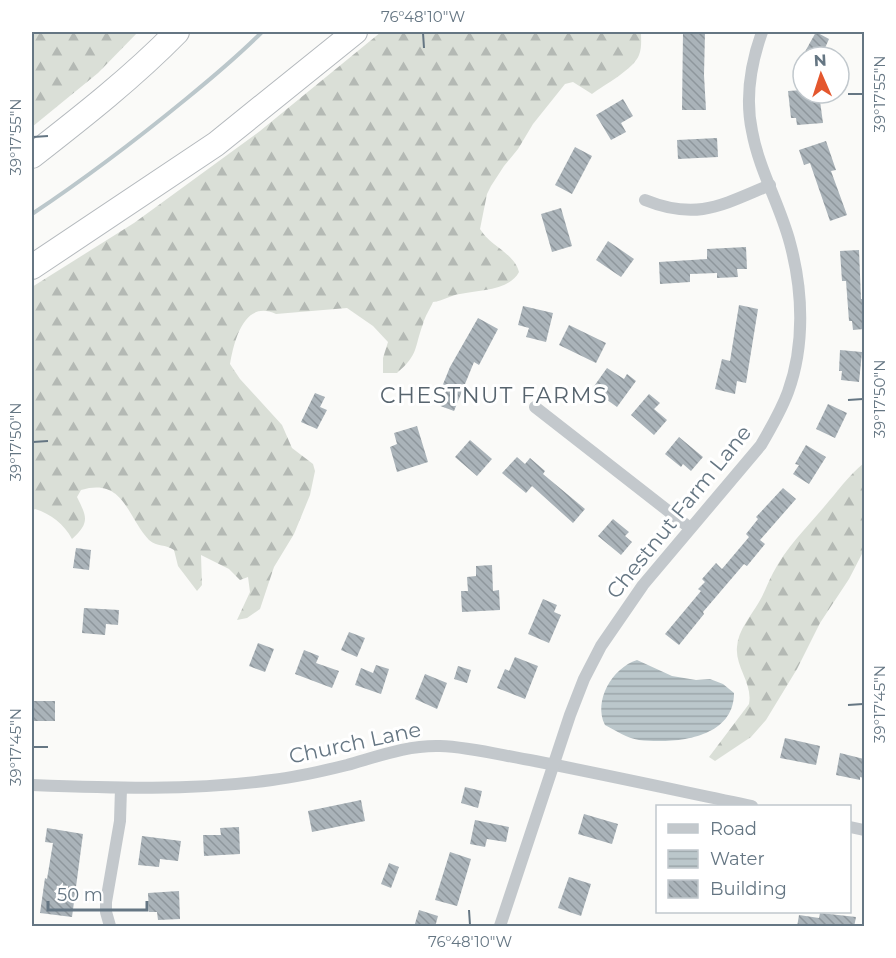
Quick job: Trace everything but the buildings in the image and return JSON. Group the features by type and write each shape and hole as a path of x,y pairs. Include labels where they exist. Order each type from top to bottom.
{"highway":[{"path":"32,156 88,112 153,56 177,32"},
{"path":"32,267 216,144 355,32"}],"street":[{"name":"Chestnut Farm Lane","path":"500,927 584,679 601,646 643,585 761,446 776,420 788,391 800,330 800,299 790,242 755,142 749,108 753,63 762,32"},
{"path":"645,200 666,208 702,211 721,206 770,185"},
{"path":"535,406 690,528"},
{"name":"Church Lane","path":"32,785 121,788 221,786 274,780 346,765 415,747 441,746 554,765 743,805"},
{"path":"110,927 106,902 117,842 121,788"}],"green space":[{"path":"32,32 138,32 98,73 32,127"},
{"path":"381,32 641,32 641,49 631,66 592,94 573,82 565,84 533,124 491,186 487,194 480,229 512,260 519,272 508,283 501,286 433,302 413,355 397,373 383,373 383,358 388,342 373,326 347,308 276,314 265,311 256,312 242,325 234,344 230,364 240,379 282,425 292,448 313,464 315,471 310,495 294,534 274,567 260,609 247,618 237,620 250,592 248,577 240,580 229,569 201,555 202,585 197,591 178,566 174,550 149,540 123,502 107,489 95,487 81,490 77,497 85,520 82,528 72,539 61,524 52,517 35,509 32,511 32,287 134,223 260,131"},
{"path":"864,463 864,550 766,720 751,737 715,761 709,757 749,704 749,689 737,654 742,629 784,555 843,484"}],"water":[{"path":"637,660 672,676 696,680 710,679 723,684 734,693 731,708 724,720 713,729 700,735 669,741 630,738 605,725 601,706 607,686 620,670"}],"waterway":[{"path":"32,214 91,173 148,129 216,74 262,32"}],"district":[{"name":"CHESTNUT FARMS","path":"494,395"}]}
